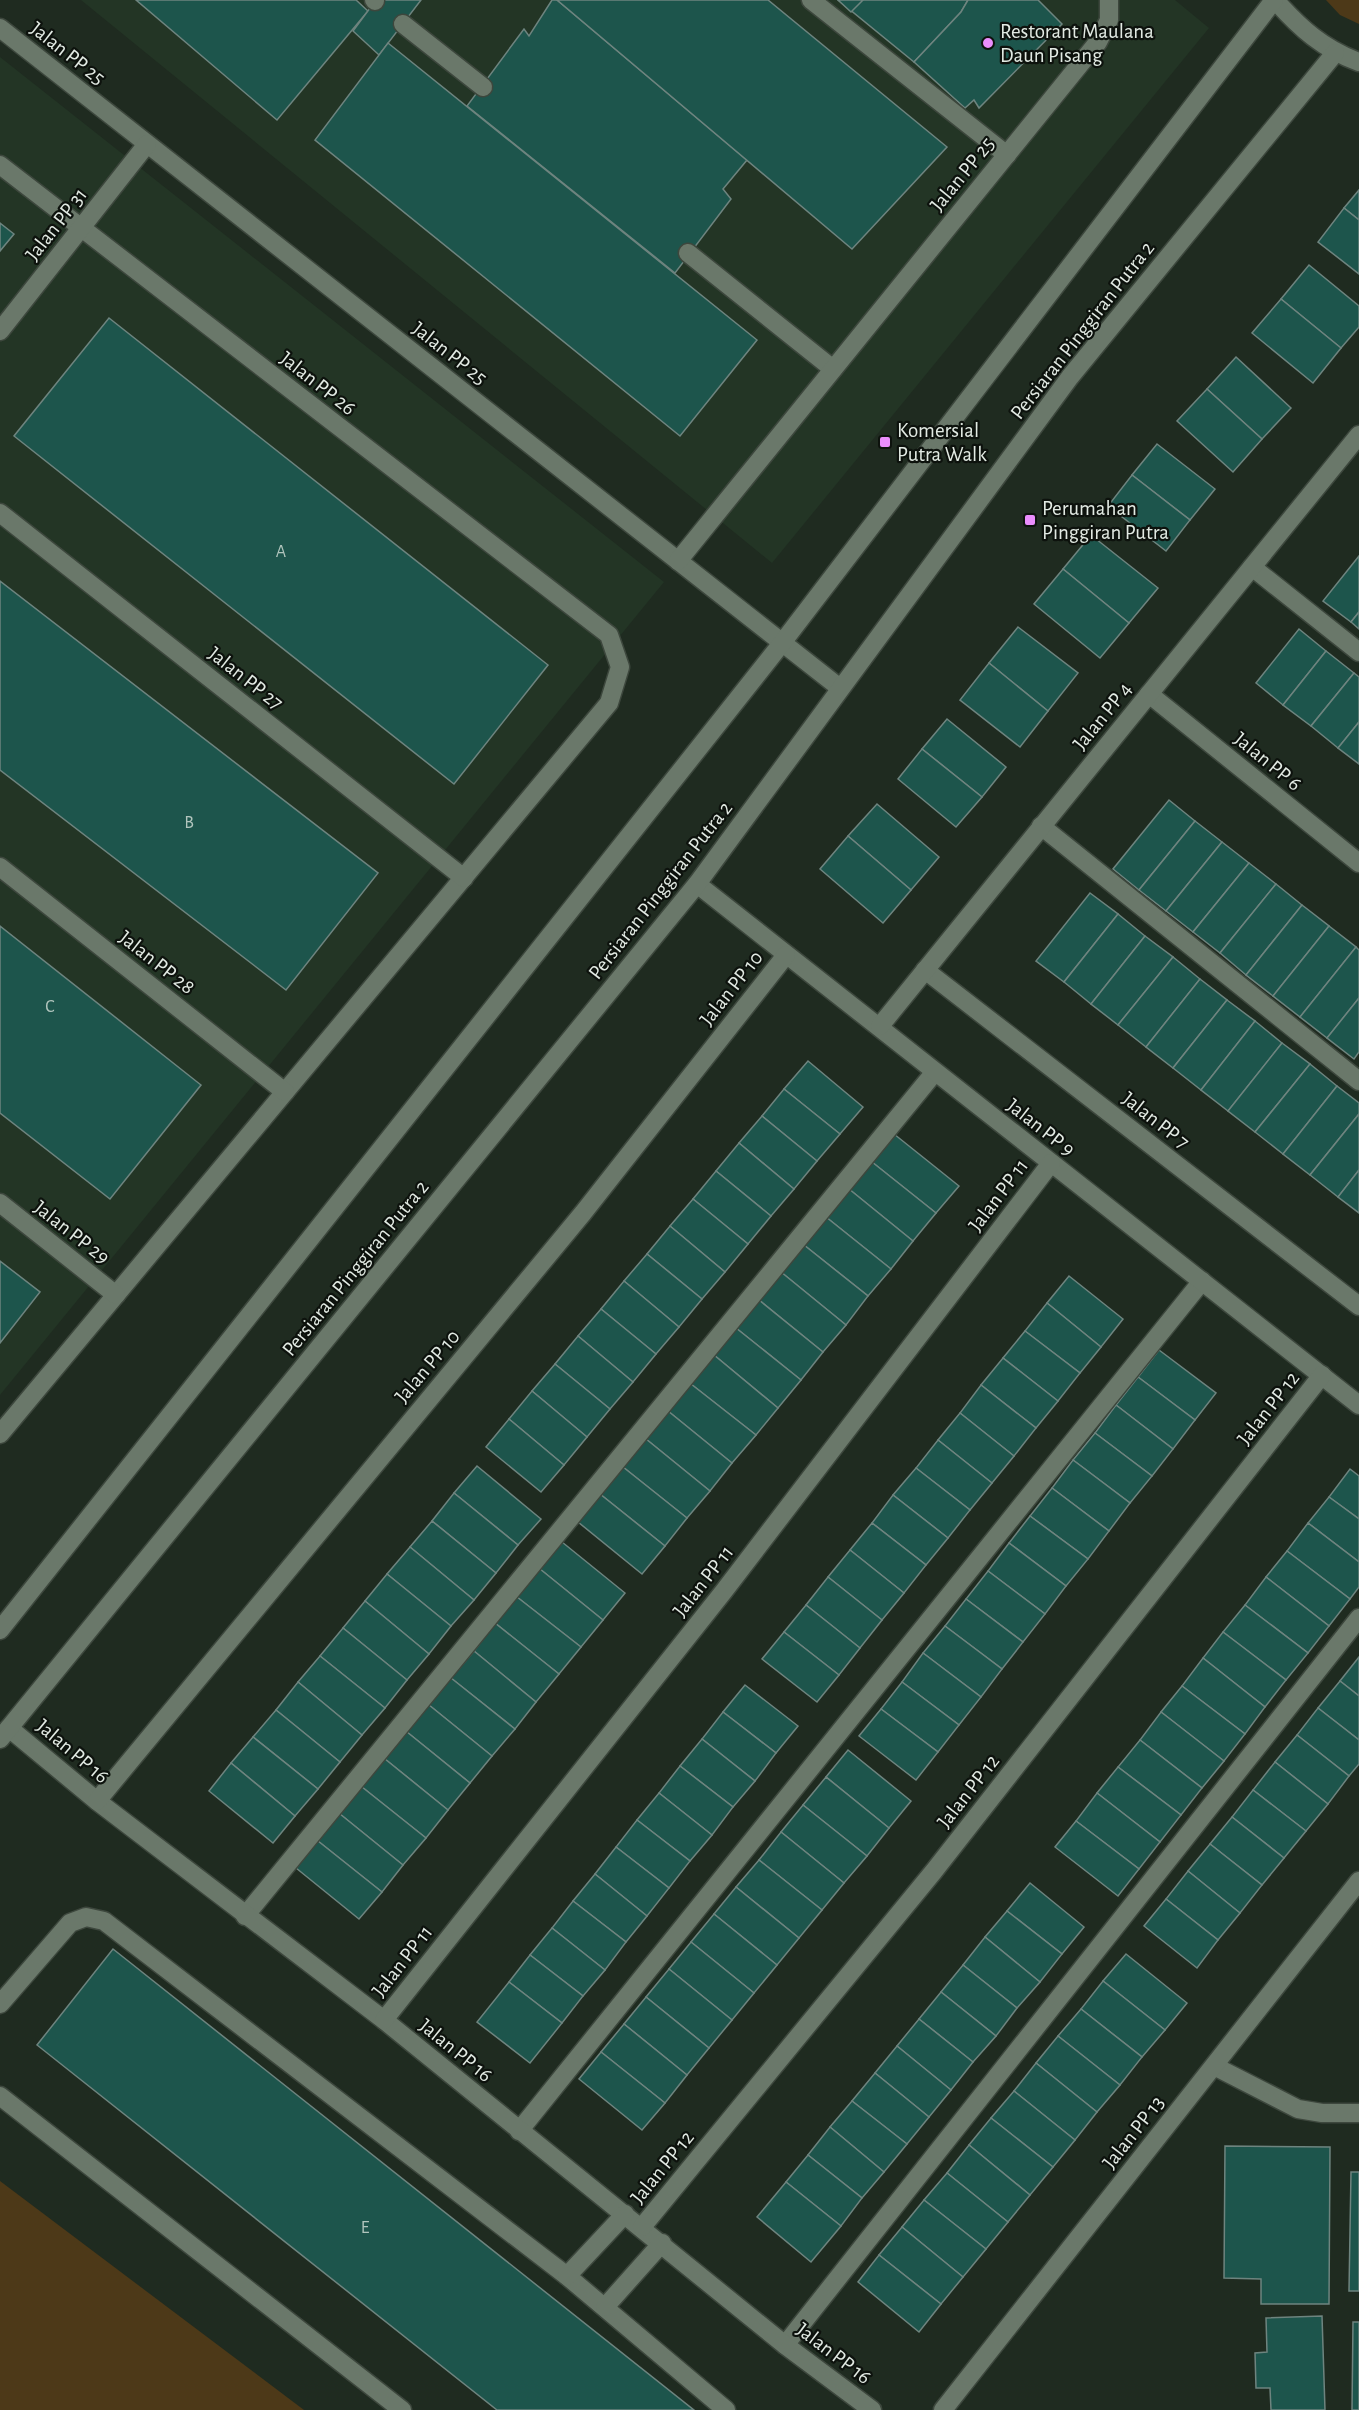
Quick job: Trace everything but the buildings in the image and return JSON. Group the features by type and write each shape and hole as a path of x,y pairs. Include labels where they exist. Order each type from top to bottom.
{"street":[{"path":"811,0 1007,155"},
{"name":"Jalan PP 25","path":"0,28 678,561 1098,42 1109,20 1109,0"},
{"path":"0,1630 782,643 1274,0 1302,29 1335,53 1359,62"},
{"path":"403,24 483,87"},
{"name":"Persiaran Pinggiran Putra 2","path":"5,1734 697,884 1071,377 1335,53"},
{"name":"Jalan PP 31","path":"0,332 147,144"},
{"name":"Jalan PP 26","path":"0,165 609,635 620,667 609,703 464,878"},
{"path":"688,253 833,369"},
{"name":"Jalan PP 4","path":"880,1026 1359,435"},
{"name":"Jalan PP 27","path":"0,513 464,878"},
{"path":"678,561 840,688"},
{"path":"1252,567 1359,652"},
{"name":"Jalan PP 6","path":"1149,694 1359,863"},
{"path":"1041,826 1359,1081"},
{"name":"Jalan PP 28","path":"0,867 285,1092"},
{"path":"0,1434 464,878"},
{"name":"Jalan PP 9","path":"697,884 880,1026 934,1073 1359,1405"},
{"name":"Jalan PP 10","path":"97,1801 583,1213 786,955"},
{"name":"Jalan PP 7","path":"925,970 1359,1306"},
{"path":"245,1916 934,1073"},
{"name":"Jalan PP 11","path":"384,2020 724,1591 1051,1163"},
{"name":"Jalan PP 29","path":"0,1203 116,1295"},
{"path":"519,2131 1202,1281"},
{"name":"Jalan PP 12","path":"642,2227 934,1871 1322,1375"},
{"path":"786,2345 1359,1618"},
{"name":"Jalan PP 16","path":"5,1734 97,1801 384,2020 786,2345 872,2410"},
{"name":"Jalan PP 13","path":"943,2410 1359,1881"},
{"path":"0,2004 70,1923 86,1917 104,1921 567,2276 726,2410"},
{"path":"1214,2066 1298,2109 1322,2113 1359,2113"},
{"path":"0,2096 402,2410"},
{"path":"567,2276 625,2214"},
{"path":"605,2307 662,2243"}],"shaded area":[{"path":"81,0 1175,0 1209,28 772,563"},
{"path":"1326,0 1359,0 1359,24 1340,15"},
{"path":"0,57 664,582 0,1395"},
{"path":"0,2181 304,2410 0,2410"}],"place":[{"name":"Restorant Maulana Daun Pisang","path":"988,43"},
{"name":"Komersial Putra Walk","path":"885,442"},
{"name":"Perumahan Pinggiran Putra","path":"1030,520"}]}
